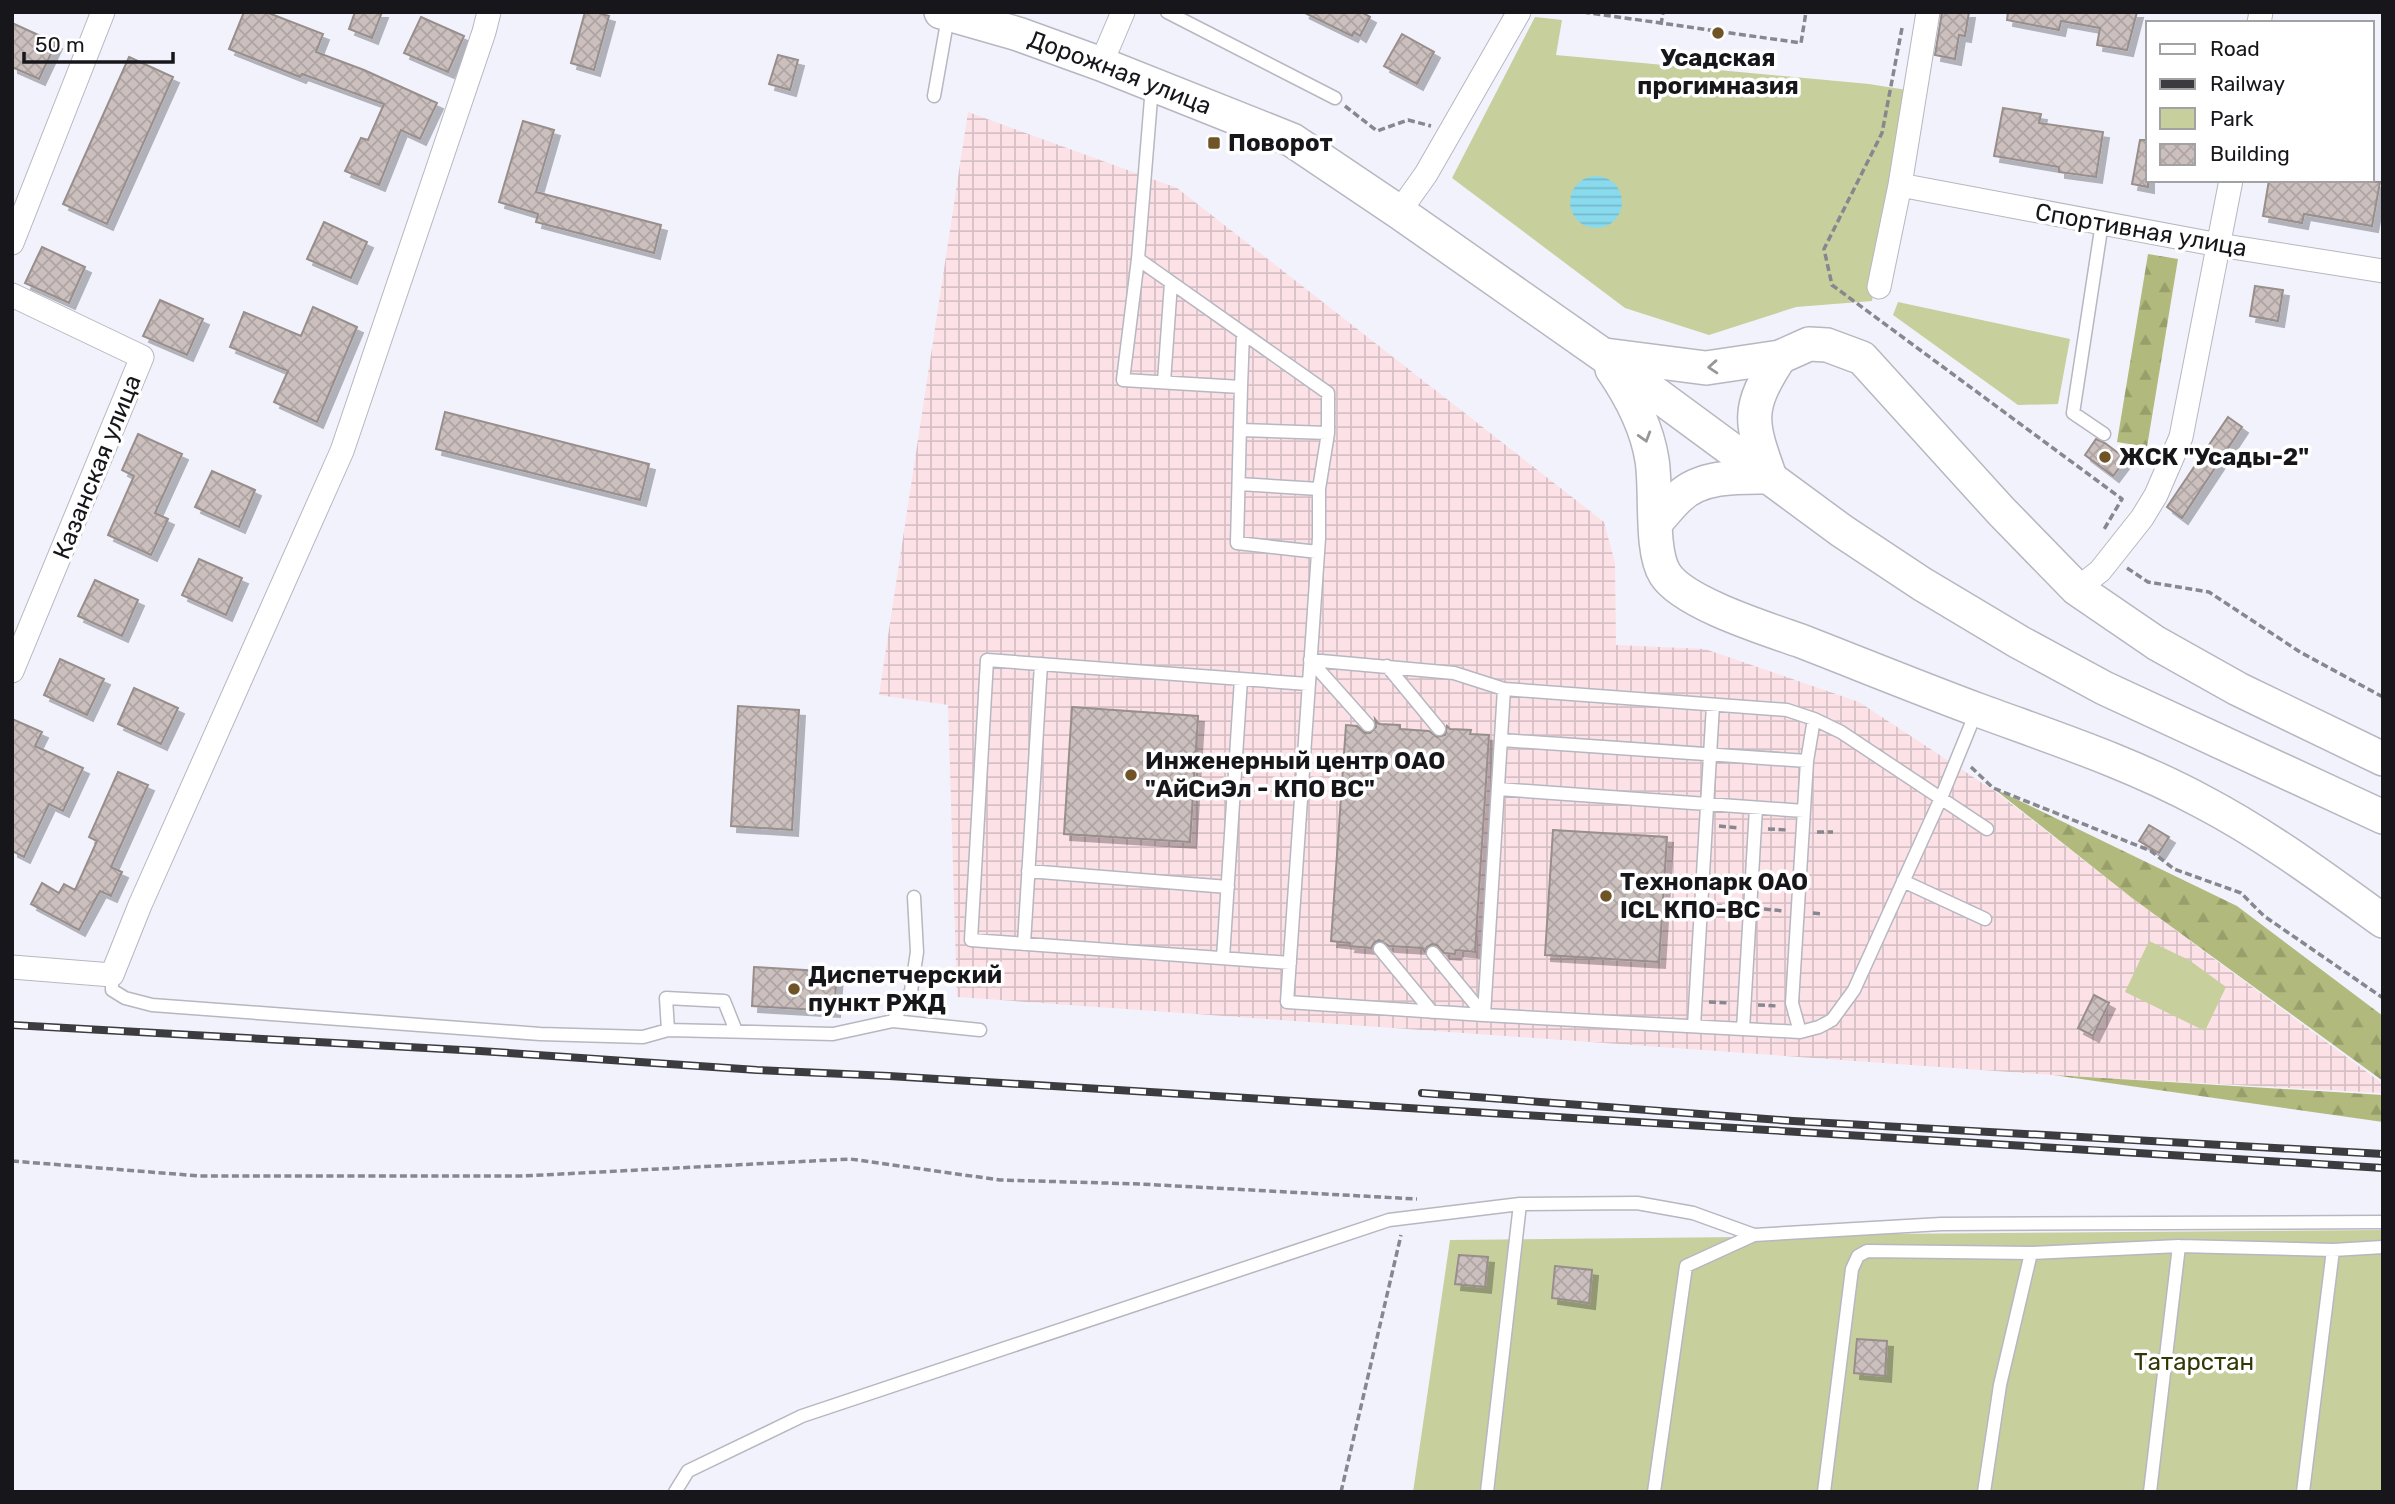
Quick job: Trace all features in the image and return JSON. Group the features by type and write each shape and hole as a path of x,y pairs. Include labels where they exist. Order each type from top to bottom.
{"street":[{"path":"12,243 103,12"},
{"path":"12,967 112,975 139,905 342,451 489,12"},
{"path":"1101,64 1123,12"},
{"path":"1399,212 1426,174 1519,12"},
{"path":"1880,287 1900,185 1928,12"},
{"name":"Дорожная улица","path":"945,13 1018,34 1101,64 1292,140 1603,355 1853,539 1922,584 2019,642 2104,688 2383,817"},
{"path":"2077,589 2112,558 2142,518 2157,495 2181,437 2231,182"},
{"name":"Спортивная улица","path":"1900,185 2219,245 2383,271"},
{"name":"Казанская улица","path":"12,295 142,358 12,671"},
{"path":"1603,355 1706,368 1780,357 1809,344 1827,345 1862,358 2001,511 2077,589 2156,643 2238,689 2383,759"},
{"path":"1603,355 1626,388 1641,424 1652,459 1657,554 1664,574 1677,588 1719,610 1977,710 2094,752 2203,802 2260,835 2383,921"},
{"path":"1656,522 1680,495 1699,484 1735,477 1770,477 1756,438 1754,411 1764,382 1780,357"}],"lane":[{"path":"1167,12 1335,97"},
{"path":"934,96 945,13"},
{"path":"1152,85 1138,259 1123,380 1241,387"},
{"path":"2102,223 2073,413 2104,433"},
{"path":"1138,259 1328,393 1328,433 1319,489 1318,552 1287,1002 1484,1016 1800,1032 1819,1027 1832,1020 1854,990 1941,798 1977,710"},
{"path":"1164,382 1171,283"},
{"path":"1243,333 1237,543 1318,552"},
{"path":"1240,430 1328,433"},
{"path":"1239,484 1319,489"},
{"path":"1290,963 971,940 987,660 1308,684"},
{"path":"1310,660 1454,673 1504,690 1787,710 1841,732 1987,829"},
{"path":"1310,660 1368,724"},
{"path":"1024,944 1041,664"},
{"path":"1387,666 1439,729"},
{"path":"1223,958 1241,679"},
{"path":"1484,1016 1504,690"},
{"path":"1694,1026 1713,705"},
{"path":"1800,1032 1792,1003 1807,761 1814,719"},
{"path":"1502,740 1807,761"},
{"path":"1498,789 1804,811"},
{"path":"1743,1029 1756,808"},
{"path":"1028,872 1228,887"},
{"path":"1903,881 1984,919"},
{"path":"893,1021 911,991 917,952 914,897"},
{"path":"1380,949 1432,1012"},
{"path":"1433,953 1484,1016"},
{"path":"112,975 112,990 125,998 152,1004 540,1034 643,1037 668,1030 833,1034 893,1021 981,1030"},
{"path":"668,1030 666,998 723,1001 736,1031"},
{"path":"675,1492 688,1471 802,1416 1389,1220 1520,1205 1637,1203 1693,1213 1754,1235"},
{"path":"1487,1492 1520,1205"},
{"path":"1654,1492 1686,1266 1754,1235 1941,1224 2383,1222"},
{"path":"2150,1492 2179,1246"},
{"path":"1824,1492 1852,1269 1858,1256 1867,1251 2031,1253 2179,1246 2333,1250 2383,1247"},
{"path":"2303,1492 2333,1250"},
{"path":"1984,1492 2000,1385 2031,1253"}],"path":[{"path":"1583,12 1801,43 1806,12"},
{"path":"1661,25 1663,12"},
{"path":"1902,26 1882,133 1824,249 1832,285 2122,499"},
{"path":"1335,97 1377,131 1408,120 1451,131"},
{"path":"2112,558 2148,582 2209,592 2300,652 2383,697"},
{"path":"1959,755 1993,788 2151,851 2174,869 2241,893 2264,916 2383,998"},
{"path":"12,1161 200,1176 523,1176 850,1159 1000,1180 1140,1184 1425,1199"},
{"path":"1341,1492 1405,1218"}],"shaded area":[{"path":"968,112 1177,188 1604,522 1615,563 1616,645 1705,649 1859,702 1996,792 2132,898 2383,1084 2383,1093 2053,1075 957,997 948,705 879,695"}],"green space":[{"path":"1535,17 1562,20 1556,55 1869,84 1907,90 1872,301 1796,307 1709,335 1625,308 1452,178"},
{"path":"2148,254 2178,259 2147,447 2117,442"},
{"path":"1898,302 2070,339 2058,404 2018,405 1893,315"},
{"path":"1993,788 2237,906 2383,1016 2383,1081 2132,898"},
{"path":"2149,941 2189,960 2226,987 2205,1031 2125,992"},
{"path":"2053,1075 2383,1095 2383,1122"},
{"name":"Татарстан","path":"2383,1230 2383,1492 1413,1492 1450,1240"}],"water":[{"path":"1596,176 1606,178 1614,184 1620,192 1620,212 1614,220 1606,226 1596,228 1586,226 1578,220 1572,212 1570,202 1572,192 1578,184 1586,178"}],"building":[{"path":"244,12 266,12 323,34 316,52 437,103 420,139 401,130 379,185 345,171 361,138 368,140 384,104 302,74 300,77 229,49"},
{"path":"355,12 382,12 372,38 349,29"},
{"path":"585,12 609,16 594,70 571,63"},
{"path":"1303,12 1361,12 1370,17 1360,36 1354,32 1352,36"},
{"path":"1942,12 1969,12 1965,36 1959,35 1955,59 1935,55"},
{"path":"2008,12 2137,12 2127,50 2097,45 2100,28 2061,21 2059,30 2007,20"},
{"path":"421,17 464,36 448,72 404,53"},
{"path":"12,23 56,43 39,79 12,67"},
{"path":"1402,34 1434,52 1417,84 1384,66"},
{"path":"778,55 798,60 790,90 769,84"},
{"path":"129,57 173,77 107,224 63,204"},
{"path":"2003,108 2041,114 2039,123 2103,132 2096,177 2059,172 2059,167 1994,156"},
{"path":"523,121 554,130 536,192 661,225 654,253 536,222 538,214 499,202"},
{"path":"2140,140 2146,140 2148,187 2132,184"},
{"path":"2269,182 2380,182 2372,226 2304,214 2302,223 2263,216"},
{"path":"324,222 367,242 351,278 307,259"},
{"path":"42,247 85,267 69,303 25,283"},
{"path":"2255,286 2283,290 2278,321 2250,316"},
{"path":"160,300 203,319 187,355 143,336"},
{"path":"313,307 357,327 317,422 274,402 288,371 230,347 244,312 301,336"},
{"path":"445,412 649,464 640,500 436,449"},
{"path":"2228,417 2242,427 2182,518 2167,507"},
{"path":"138,434 182,454 155,513 168,519 151,555 108,535 134,476 122,470"},
{"name":"ЖСК \"Усады-2\"","path":"2096,439 2126,459 2113,476 2085,455"},
{"path":"212,471 255,490 239,527 195,507"},
{"path":"199,559 242,578 226,615 182,595"},
{"path":"95,580 138,600 122,636 78,616"},
{"path":"60,659 104,679 87,715 44,695"},
{"path":"134,688 178,708 161,744 118,724"},
{"path":"738,706 799,710 792,830 731,826"},
{"name":"Инженерный центр ОАО \"АйСиЭл - КПО ВС\"","path":"1072,707 1198,716 1190,842 1064,834"},
{"path":"12,719 42,732 35,746 83,768 63,811 49,804 24,857 12,851"},
{"path":"1375,719 1379,724 1429,731 1437,737 1445,735 1447,726 1450,729 1471,730 1470,734 1489,735 1475,952 1456,950 1455,954 1444,953 1437,945 1432,944 1425,952 1422,948 1389,946 1379,940 1371,948 1331,941 1346,725 1357,726 1365,733 1370,733 1376,727"},
{"path":"118,772 148,785 111,867 122,872 111,896 100,891 79,930 31,904 42,883 59,893 64,884 75,890 97,841 89,837"},
{"path":"2149,825 2169,837 2159,853 2139,841"},
{"name":"Технопарк OAO ICL КПО-ВС","path":"1553,830 1667,837 1659,962 1545,955"},
{"name":"Диспетчерский пункт РЖД","path":"754,967 837,972 834,1011 752,1006"},
{"path":"2094,995 2109,1003 2093,1036 2078,1028"},
{"path":"1459,1255 1488,1257 1485,1287 1455,1284"},
{"path":"1555,1266 1592,1270 1589,1303 1552,1298"},
{"path":"1857,1339 1887,1341 1885,1376 1854,1373"}],"railway":[{"path":"12,1025 480,1051 2383,1168"},
{"path":"1422,1093 1793,1121 2383,1154"}],"place":[{"name":"Усадская прогимназия","path":"1718,33"},
{"name":"Поворот","path":"1214,143"},
{"name":"ЖСК \"Усады-2\"","path":"2105,457"},
{"name":"Инженерный центр ОАО \"АйСиЭл - КПО ВС\"","path":"1131,775"},
{"name":"Технопарк OAO ICL КПО-ВС","path":"1606,896"},
{"name":"Диспетчерский пункт РЖД","path":"794,989"}]}
